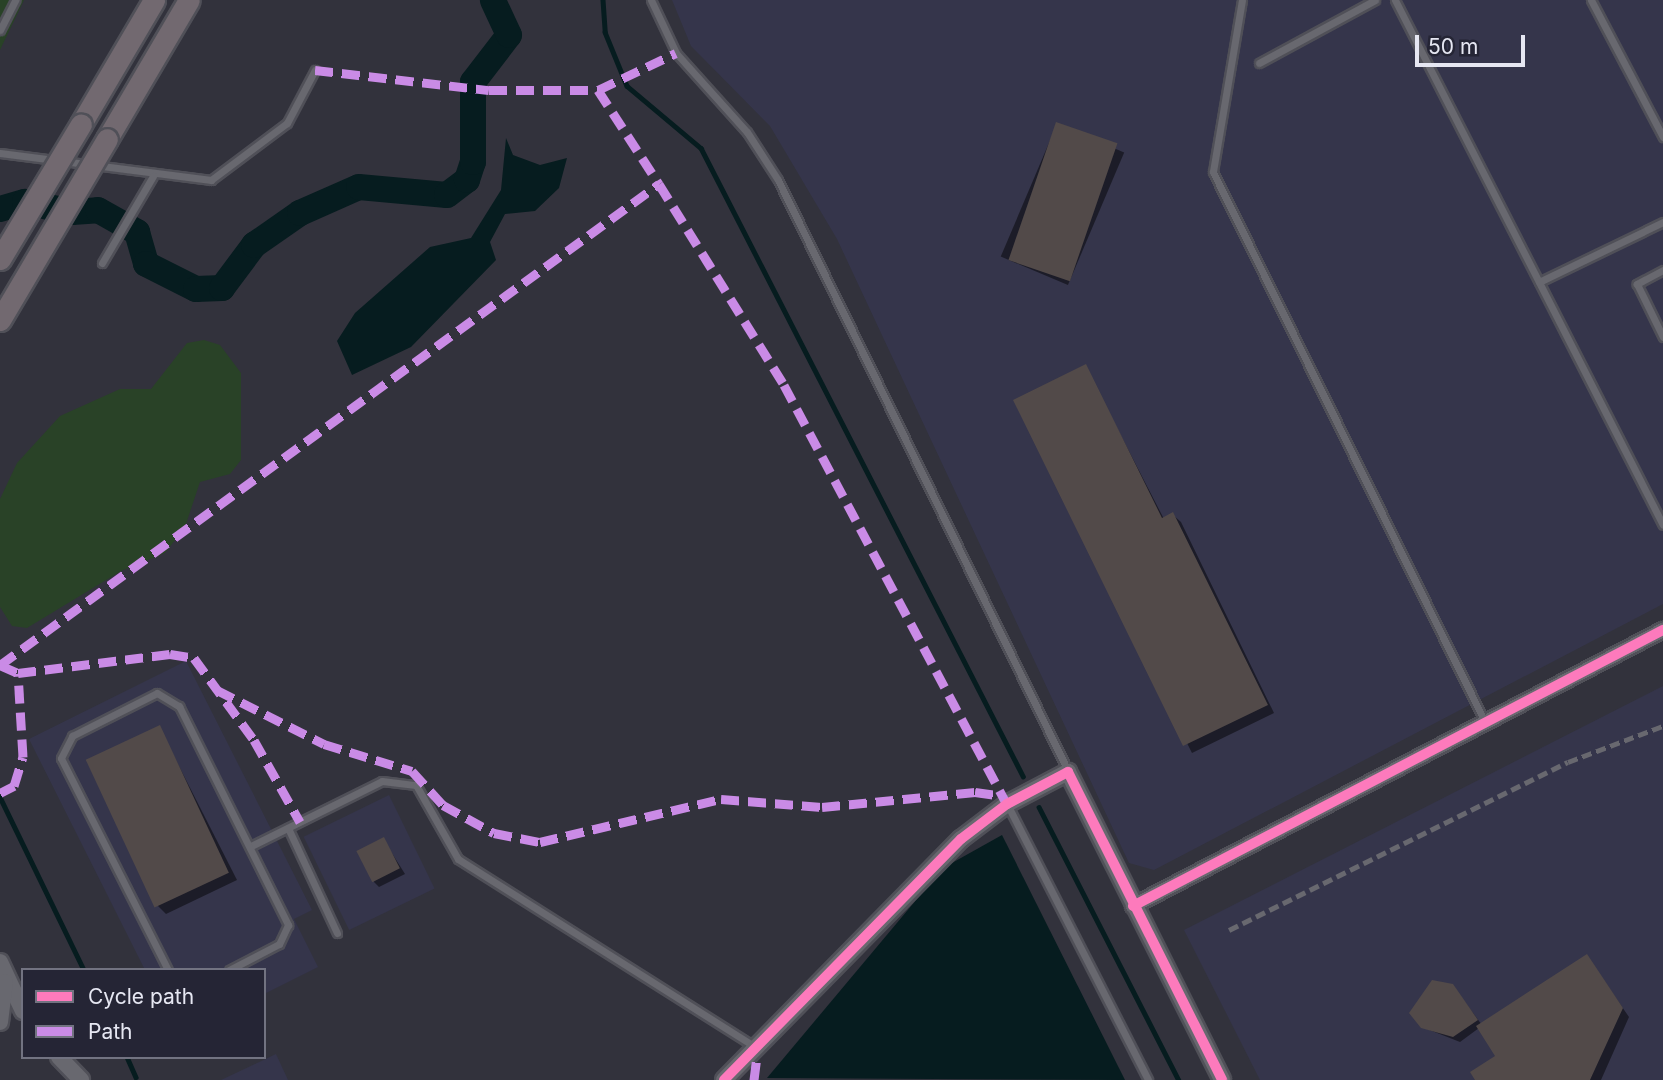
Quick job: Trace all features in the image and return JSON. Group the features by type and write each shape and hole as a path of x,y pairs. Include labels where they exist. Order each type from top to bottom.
{"main road":[{"path":"0,259 154,0"},
{"path":"0,320 189,0"}],"street":[{"path":"1133,905 1663,630"},
{"path":"724,1080 760,1050 934,866 1007,803 1068,772 1222,1080"},
{"path":"2,967 21,1007"},
{"path":"0,1022 2,967"},
{"path":"60,1059 81,1080"}],"lane":[{"path":"0,30 15,0"},
{"path":"651,0 676,53 747,132 778,180 1068,772"},
{"path":"1242,0 1213,172 1485,722"},
{"path":"1259,63 1376,0"},
{"path":"1395,0 1663,525"},
{"path":"1591,0 1663,137"},
{"path":"0,153 152,176 211,180 287,123 315,70"},
{"path":"102,263 152,176"},
{"path":"1539,282 1663,222"},
{"path":"1663,270 1637,284 1663,337"},
{"path":"167,968 68,775 63,744 157,694 170,699 251,846 289,925 287,937 233,968"},
{"path":"251,846 382,781 415,785 458,859 760,1050"},
{"path":"1007,803 1147,1080"},
{"path":"288,828 337,933"}],"shaded area":[{"path":"672,0 1663,0 1663,604 1154,870 1129,863 837,239 770,126 691,46"},
{"path":"506,138 513,155 540,165 567,158 559,188 535,211 505,214 490,242 496,260 411,347 352,375 337,341 355,313 430,247 471,238 501,190"},
{"path":"186,661 312,910 294,919 318,967 266,993 266,968 144,968 29,739"},
{"path":"1663,686 1663,1080 1260,1080 1184,930"},
{"path":"389,795 435,888 349,930 304,837"},
{"path":"1002,835 1125,1080 767,1078 943,868"},
{"path":"276,1054 288,1080 221,1080 266,1059"}],"green space":[{"path":"0,0 24,0 0,50"},
{"path":"204,340 220,345 241,373 241,460 230,474 200,482 185,527 165,553 121,571 27,628 12,626 0,607 0,499 17,463 60,416 120,389 151,389 187,343"}],"building":[{"path":"1056,122 1117,143 1070,281 1008,260"},
{"path":"1086,364 1162,518 1173,512 1268,705 1183,746 1013,400"},
{"path":"160,725 229,873 155,907 86,760"},
{"path":"384,837 400,868 372,882 356,851"},
{"path":"1587,954 1623,1008 1590,1080 1475,1080 1470,1072 1495,1056 1476,1026"},
{"path":"1432,980 1453,984 1478,1020 1453,1037 1421,1028 1409,1013"}],"waterway":[{"path":"0,209 25,202 72,212 98,210 137,232 146,264 196,289 222,288 254,245 300,213 359,187 447,195 467,180 473,162 473,82 509,35 493,0"},
{"path":"603,0 605,32 627,86 701,148 1023,776"},
{"path":"0,797 83,968"},
{"path":"1039,807 1179,1080"},
{"path":"128,1059 136,1077"}],"railway":[{"path":"1229,930 1568,762 1663,726"}],"marked path":[{"path":"315,70 489,90 598,90 676,53"},
{"path":"598,90 659,184"},
{"path":"0,665 659,184 784,385 1007,804"},
{"path":"0,665 18,673 170,654 194,658 254,740 300,822"},
{"path":"0,793 14,786 23,757 18,673"},
{"path":"217,690 324,744 412,771 443,805 494,833 540,842 721,799 822,807 975,792 1004,796"},
{"path":"754,1080 757,1054"}],"cycle path":[{"path":"1133,906 1663,630"},
{"path":"724,1080 961,839 1007,804 1068,772 1222,1080"}]}
